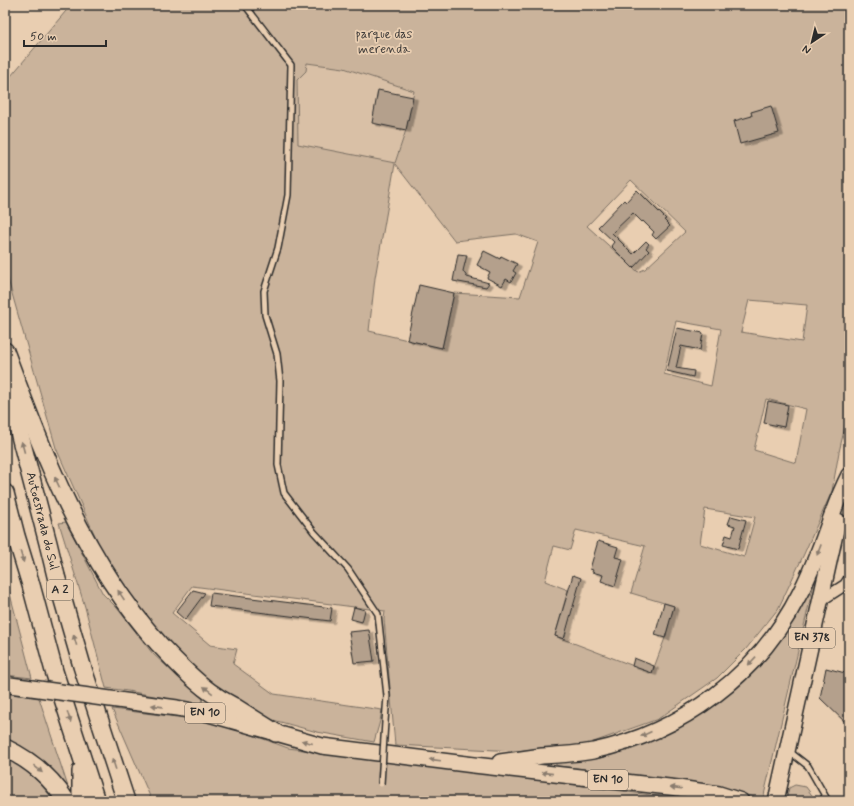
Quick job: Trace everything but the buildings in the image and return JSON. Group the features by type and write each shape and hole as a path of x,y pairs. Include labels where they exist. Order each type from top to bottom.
{"highway":[{"path":"5,351 33,428 70,510 85,539 132,612 188,674 209,692 276,733"},
{"name":"Autoestrada do Sul","path":"5,376 56,576 85,674 126,801"},
{"name":"Autoestrada do Sul","path":"5,493 54,671 96,801"},
{"path":"5,748 28,761 43,773 66,801"},
{"path":"81,756 81,796 83,801"}],"main road":[{"name":"EN 378","path":"776,801 849,475"},
{"path":"474,765 592,751 615,745 660,729 703,704 739,675 770,642 800,593 822,541 841,489 849,475"},
{"name":"EN 10","path":"7,685 177,708 209,714 322,746 678,788 718,794 741,801"}],"street":[{"path":"820,601 844,585 849,579"}],"lane":[{"path":"245,5 291,65 288,195 278,248 264,291 265,315 277,354 280,381 278,465 284,493 314,532 348,569 378,614 387,696 381,784"},
{"path":"787,750 808,766 828,801"}],"shaded area":[{"path":"307,63 344,68 414,91 406,130 395,163 298,144 297,80 306,71"}],"green space":[{"name":"parque das merenda","path":"71,5 849,5 849,409 832,491 778,609 746,649 717,678 658,719 588,744 516,751 395,745 384,619 385,611 192,586 172,613 210,645 237,649 233,664 274,694 382,710 374,742 317,732 266,718 207,681 145,618 100,547 56,448 5,269 5,83","holes":["307,63 344,68 414,91 406,130 395,163 298,144 297,80 306,71","395,164 455,241 516,234 538,242 520,297 454,293 442,348 369,331 375,278","631,180 685,232 645,269 638,272 587,226","749,300 807,305 802,342 741,332","676,321 721,329 711,386 664,374","766,399 806,409 796,463 754,450","705,509 755,517 744,557 700,544","576,530 645,546 631,593 674,606 665,638 652,673 555,636 568,590 545,581 554,546 570,550"]},
{"path":"66,522 103,594 117,608 153,654 203,699 201,705 106,688 85,607 59,523"},
{"path":"5,575 32,678 5,675"},
{"path":"816,575 762,799 688,781 558,766 554,763 597,759 628,748 704,710"},
{"path":"5,693 39,698 69,790 5,743"},
{"path":"112,709 217,722 288,748 416,765 431,765 694,801 446,801 439,799 439,801 152,801"},
{"path":"5,755 32,775 54,801 5,801"},
{"path":"795,785 806,787 816,801 786,801 789,788"}]}
